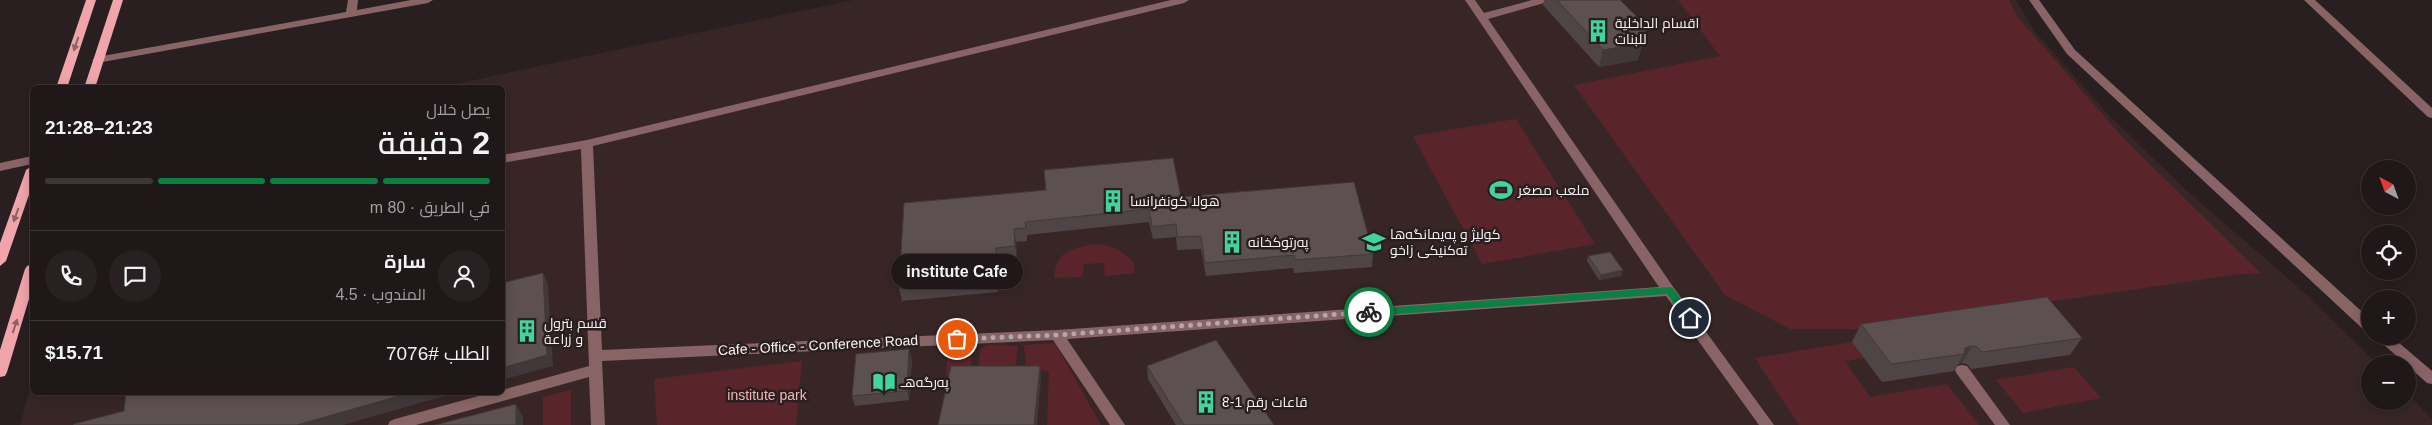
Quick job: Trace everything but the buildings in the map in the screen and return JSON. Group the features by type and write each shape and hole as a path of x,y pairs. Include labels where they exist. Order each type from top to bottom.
{"main road":[{"path":"62,85 91,0"},
{"path":"90,85 118,0"},
{"path":"0,261 30,176"},
{"path":"0,372 30,275"}],"street":[{"path":"351,15 353,0"},
{"path":"97,60 428,0"},
{"path":"505,158 587,144 1184,0"},
{"path":"1470,0 1670,291 1768,425"},
{"path":"2034,0 2071,52 2361,319"},
{"path":"2309,0 2432,114"},
{"path":"1482,17 1540,1"},
{"path":"587,144 598,425"},
{"path":"0,167 30,160"},
{"name":"Cafe - Office - Conference Road","path":"505,391 595,363 1057,335 1670,291"},
{"path":"1057,335 1118,425"},
{"path":"2392,345 2432,379"},
{"path":"1962,370 2003,425"},
{"name":"Cafe - Office - Conference Road","path":"395,425 492,395"}],"shaded area":[{"name":"كوليژ و په‌يمانگه‌ها ته‌كنيكى زاخو","path":"853,0 2016,0 2035,32 2106,112 2186,190 2306,294 2368,355 2361,355 2361,410 2416,410 2416,402 2432,419 2432,425 20,425 30,389 30,395 505,395 505,85 450,85"}],"green space":[{"path":"1678,0 2009,0 2019,19 2126,141 2261,273 2240,274 1862,329 1790,329 1725,295 1574,85 1720,56"},
{"name":"ملعب مصغر","path":"1516,119 1595,244 1482,264 1413,136"},
{"path":"1095,244 1112,247 1125,254 1133,262 1135,273 1105,276 1104,263 1084,264 1082,277 1054,278 1058,262 1066,252 1078,247"},
{"path":"1852,342 1864,358 1845,361 1870,397 1947,384 1979,425 1799,425 1755,358"},
{"path":"1055,343 1101,425 1047,425 1049,372 1026,368 1024,345"},
{"path":"987,345 1018,346 1015,372 978,371 980,350"},
{"path":"972,349 971,374 946,376 948,351"},
{"name":"institute park","path":"802,361 796,425 657,425 654,379"},
{"path":"2074,367 2101,398 2023,413 1996,380"},
{"path":"571,390 571,425 543,425 543,397"}],"way so far":[{"path":"957,339 1057,335 1369,312"}],"place":[{"name":"اقسام الداخلیة للبنات","path":"1598,31"},
{"name":"ملعب مصغر","path":"1501,190"},
{"name":"هولا كونفرانسا","path":"1113,201"},
{"name":"په‌رتوكخانه‌","path":"1232,242"},
{"name":"كوليژ و په‌يمانگه‌ها ته‌كنيكى زاخو","path":"1374,242"},
{"name":"قسم بترول و زراعة","path":"527,331"},
{"name":"institute Cafe","path":"957,339"},
{"name":"په‌رگه‌هـ","path":"884,382"},
{"name":"قاعات رقم 1-8","path":"1206,402"}],"route":[{"path":"1369,312 1670,291 1690,318"}]}
